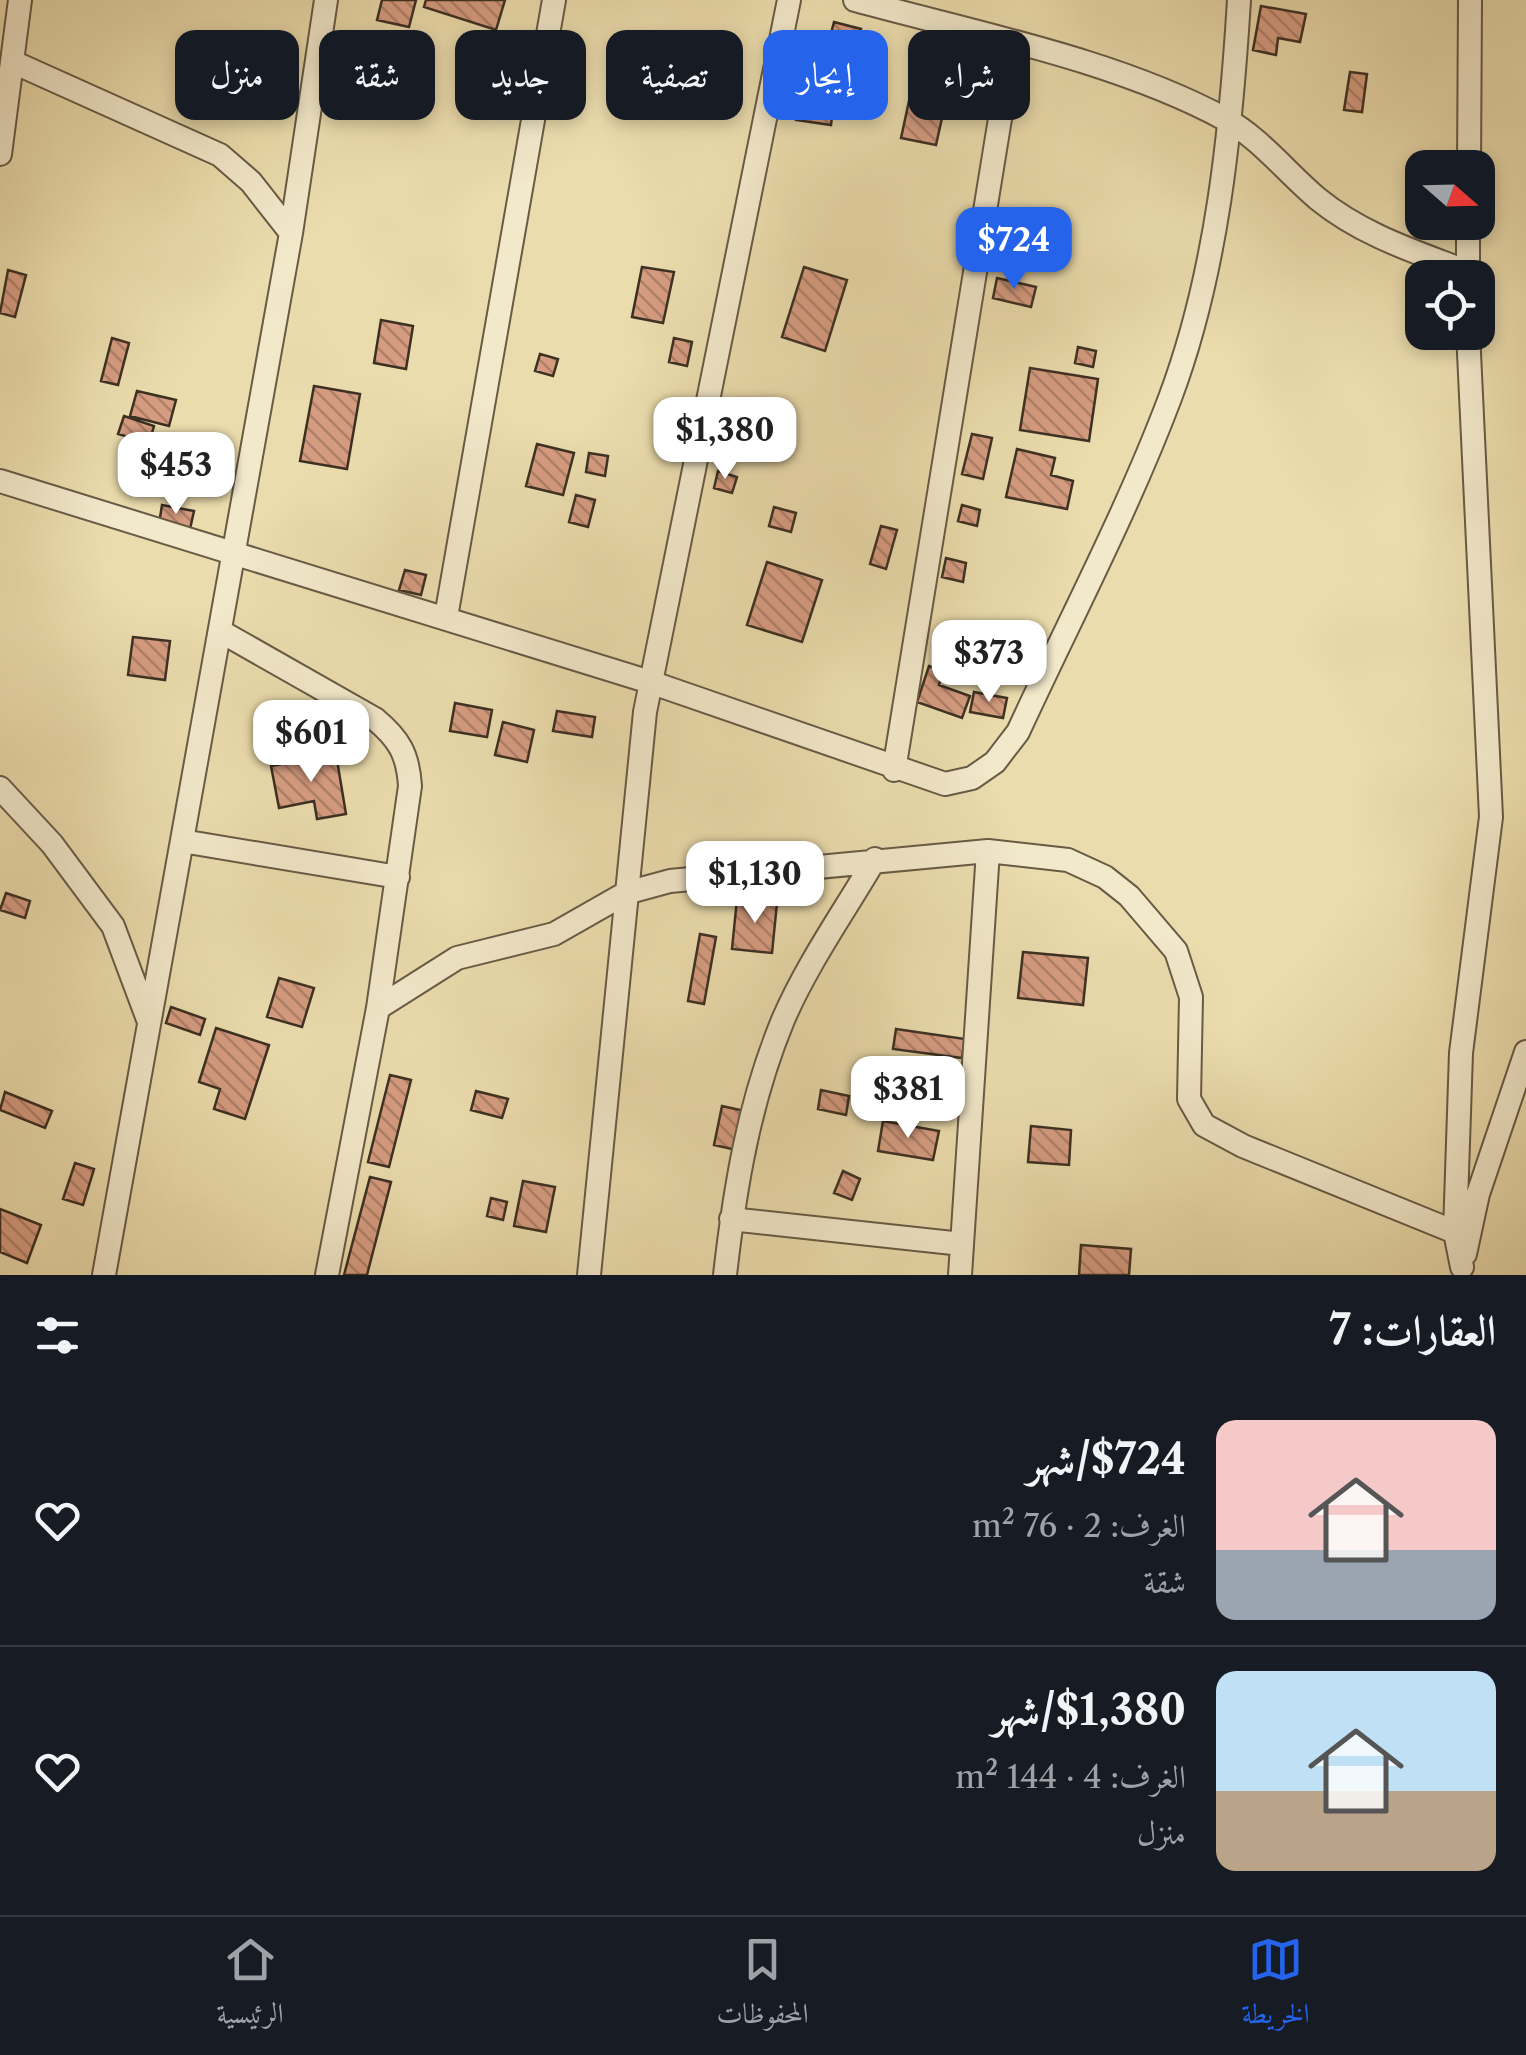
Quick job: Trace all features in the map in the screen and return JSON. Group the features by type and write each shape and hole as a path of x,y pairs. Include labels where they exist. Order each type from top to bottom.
{"street":[{"path":"0,154 20,0"},
{"path":"104,1275 291,233 326,0"},
{"path":"446,616 554,0"},
{"path":"589,1275 650,682 789,0"},
{"path":"855,0 899,6 970,30"},
{"path":"0,481 446,616 650,682 894,770 945,784 972,778 995,762 1018,732 1170,396 1191,329 1231,122 1239,0"},
{"path":"1469,150 1470,0"},
{"path":"1030,50 1186,99 1231,122 1321,202 1377,237 1432,260"},
{"path":"13,62 220,155 251,182 291,233"},
{"path":"894,770 1000,120"},
{"path":"1462,1271 1455,1232 1461,1052 1491,816 1469,350"},
{"path":"220,631 375,719 394,735 408,758 410,786 378,1008 327,1275"},
{"path":"0,788 52,844 113,926 150,1026"},
{"path":"182,841 398,877"},
{"path":"378,1008 456,958 574,926 626,893 686,878 988,851 1068,860 1105,877 1130,896 1176,950 1191,997 1189,1099 1204,1125 1243,1146 1455,1232"},
{"path":"960,1275 988,851"},
{"path":"725,1275 745,1139 784,1018 875,860"},
{"path":"1462,1271 1478,1194 1526,1052"},
{"path":"731,1220 962,1244"}],"building":[{"path":"382,0 416,0 409,27 377,20"},
{"path":"426,0 505,0 496,30 424,7"},
{"path":"1261,6 1306,14 1300,42 1278,38 1276,55 1253,50"},
{"path":"834,22 861,29 861,30 832,30"},
{"path":"1350,72 1367,74 1362,112 1344,110"},
{"path":"908,106 908,120 942,120 936,145 901,138"},
{"path":"796,120 832,120 831,125"},
{"path":"642,267 674,272 663,323 632,317"},
{"path":"804,267 847,280 825,351 782,337"},
{"path":"8,270 26,275 15,317 0,313"},
{"path":"997,278 1036,287 1031,307 993,298"},
{"path":"381,320 413,326 406,369 374,363"},
{"path":"112,338 129,343 118,385 101,381"},
{"path":"674,338 692,342 687,366 669,362"},
{"path":"1078,347 1096,351 1093,367 1075,363"},
{"path":"540,354 558,359 553,376 535,371"},
{"path":"1030,368 1098,379 1089,441 1020,430"},
{"path":"314,386 360,394 347,469 300,461"},
{"path":"137,391 176,400 169,426 130,416"},
{"path":"124,416 154,426 149,443 118,434"},
{"path":"972,434 992,438 983,479 962,474"},
{"path":"537,444 574,453 563,495 526,486"},
{"path":"1017,449 1055,458 1051,475 1073,481 1067,509 1006,497"},
{"path":"589,453 608,456 605,476 586,472"},
{"path":"718,471 737,477 732,493 714,488"},
{"path":"576,495 595,500 588,527 569,522"},
{"path":"162,505 194,511 190,529 159,524"},
{"path":"962,505 980,510 977,526 958,521"},
{"path":"774,507 796,513 791,532 769,526"},
{"path":"881,526 897,530 886,569 870,564"},
{"path":"946,558 966,563 963,582 942,577"},
{"path":"767,562 822,580 802,642 747,625"},
{"path":"405,570 426,575 421,595 399,590"},
{"path":"133,637 170,641 165,680 128,675"},
{"path":"929,666 943,671 939,685 970,696 962,718 917,702"},
{"path":"974,692 1007,698 1003,718 970,712"},
{"path":"455,703 492,710 487,737 450,731"},
{"path":"557,711 595,717 592,737 553,731"},
{"path":"503,722 534,730 527,762 495,755"},
{"path":"336,754 346,814 317,819 314,801 279,808 271,766"},
{"path":"6,893 30,901 25,918 0,910"},
{"path":"737,899 777,903 772,953 732,949"},
{"path":"700,934 716,937 704,1004 688,1001"},
{"path":"1023,952 1088,958 1083,1005 1018,998"},
{"path":"279,978 314,988 302,1027 267,1017"},
{"path":"171,1007 205,1019 200,1035 166,1023"},
{"path":"216,1028 269,1045 245,1119 214,1109 220,1089 199,1082"},
{"path":"896,1029 965,1039 962,1058 893,1049"},
{"path":"876,1069 892,1073 887,1095 870,1091"},
{"path":"390,1075 411,1080 389,1167 368,1162"},
{"path":"821,1090 849,1096 846,1115 818,1109"},
{"path":"476,1091 508,1099 502,1118 471,1110"},
{"path":"5,1092 52,1111 45,1128 0,1110"},
{"path":"722,1106 763,1115 755,1154 714,1145"},
{"path":"883,1121 939,1131 933,1160 878,1151"},
{"path":"1031,1126 1071,1130 1069,1165 1028,1162"},
{"path":"75,1163 94,1169 83,1205 63,1199"},
{"path":"843,1171 860,1179 852,1200 834,1193"},
{"path":"370,1177 391,1182 367,1275 344,1275"},
{"path":"523,1181 555,1187 546,1232 514,1226"},
{"path":"491,1198 507,1202 503,1220 487,1216"},
{"path":"0,1209 41,1225 27,1263 0,1252"},
{"path":"1081,1245 1131,1249 1129,1275 1079,1275"}]}
